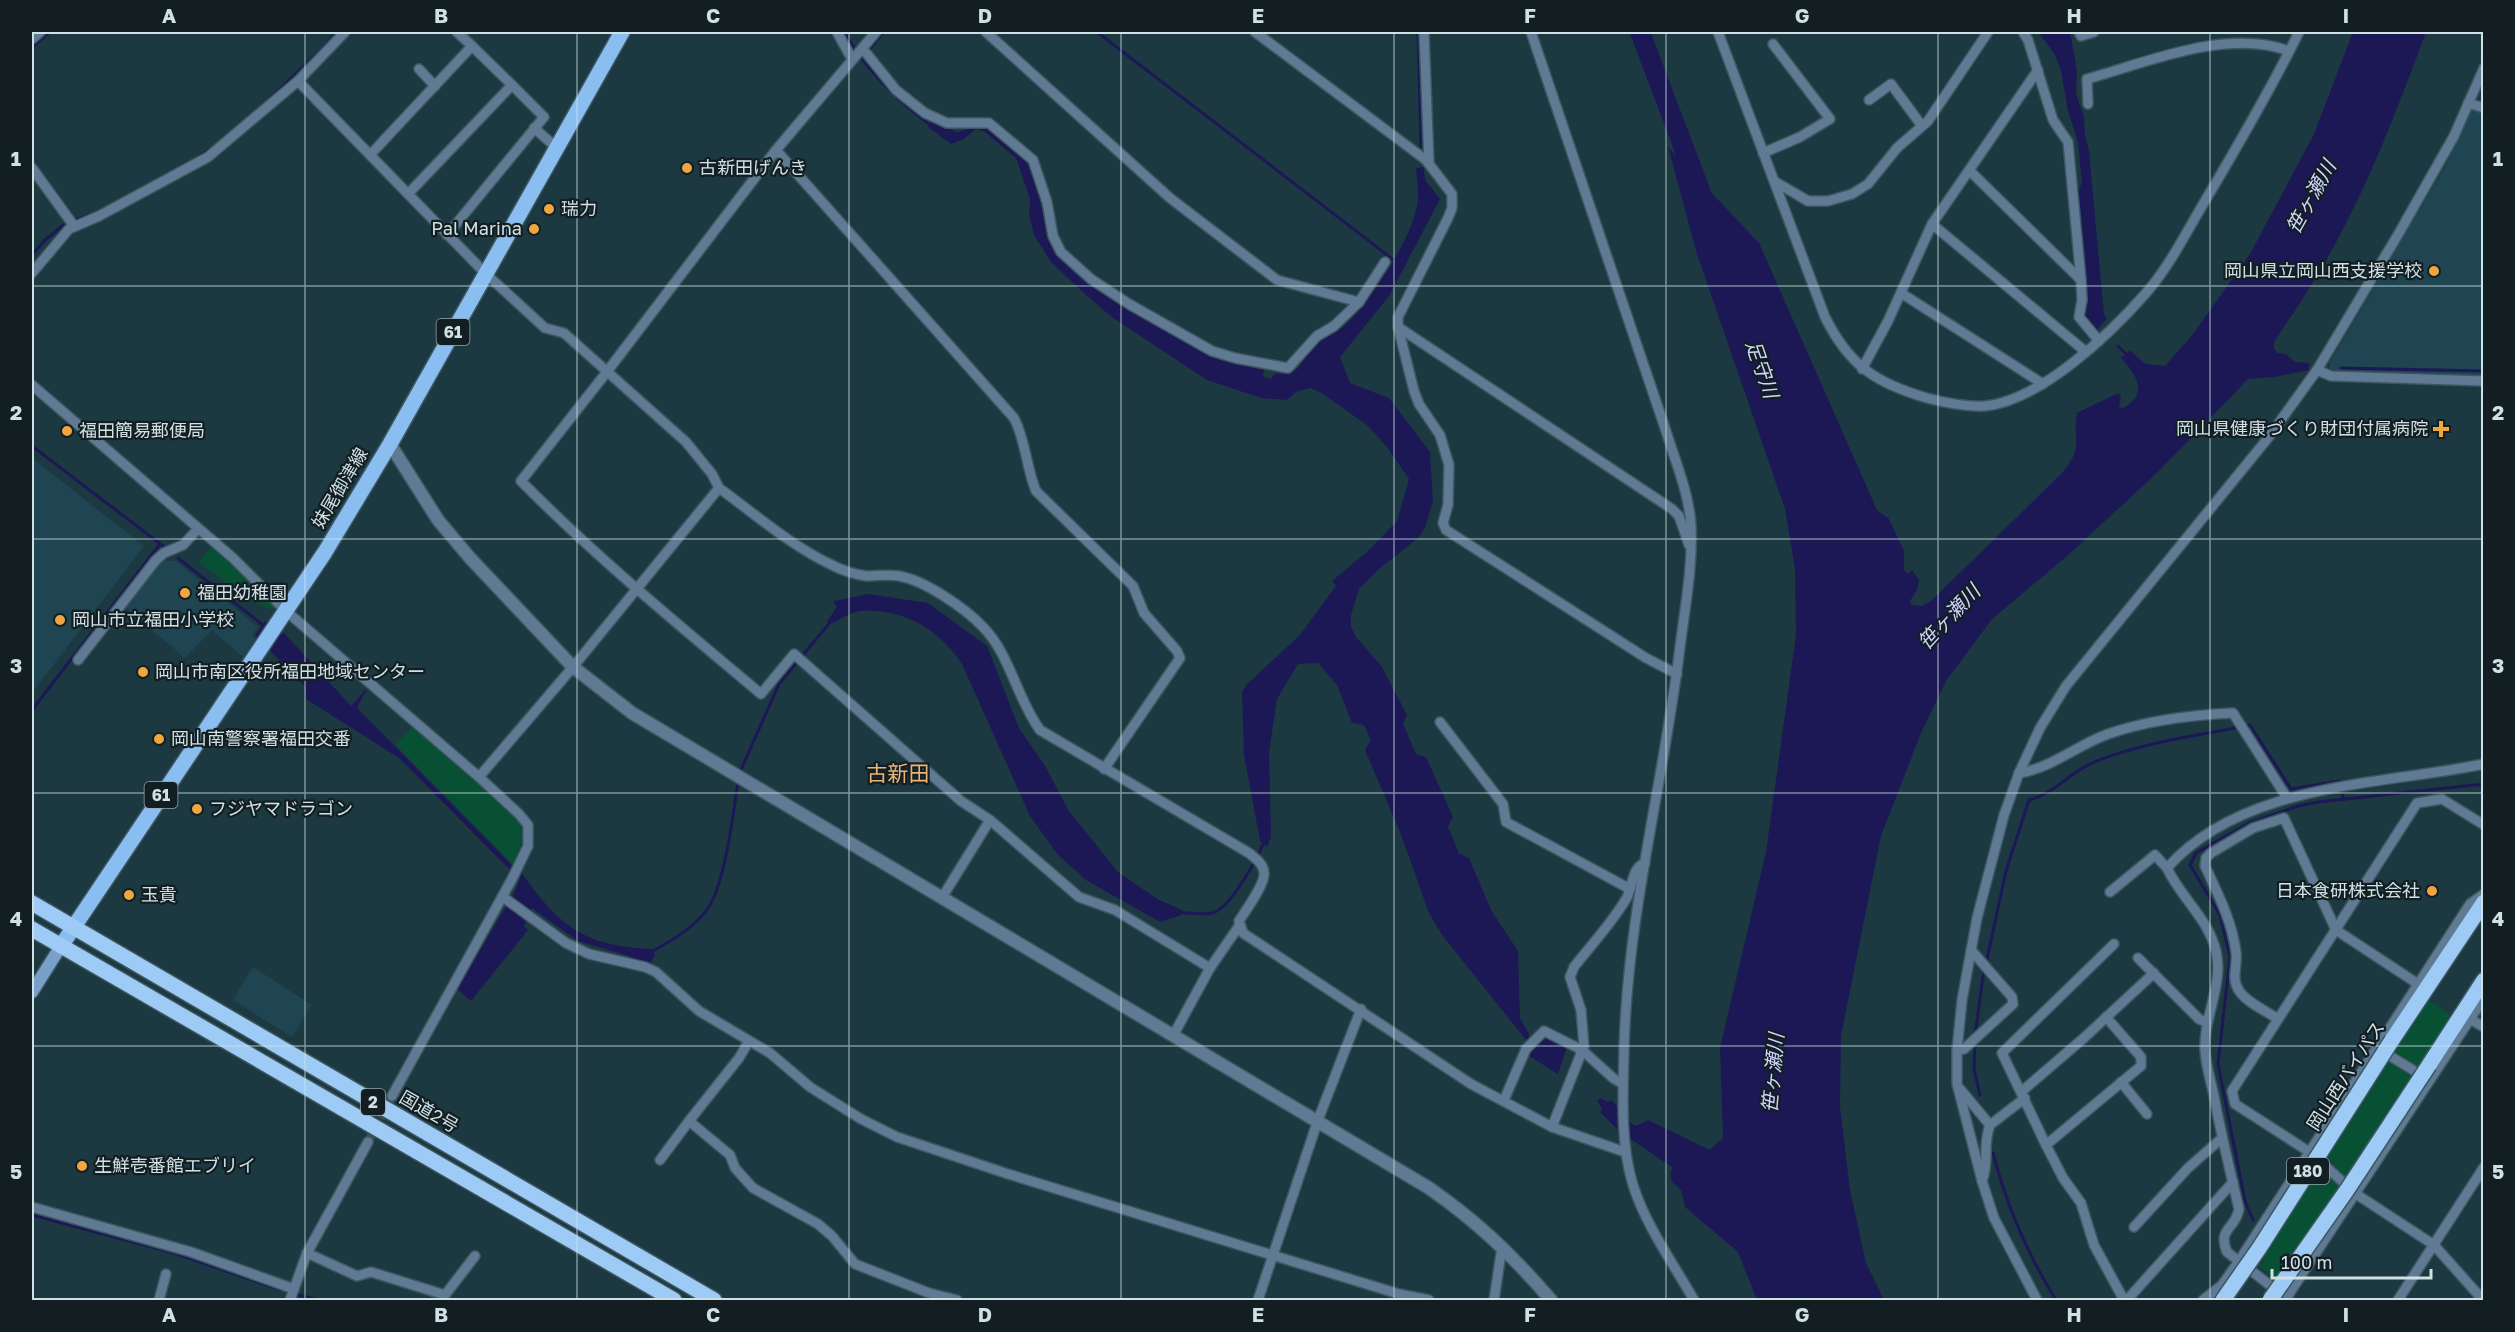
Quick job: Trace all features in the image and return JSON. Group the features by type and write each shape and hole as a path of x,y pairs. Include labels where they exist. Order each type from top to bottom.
{"highway":[{"name":"岡山西バイパス","path":"2223,1300 2484,902"},
{"name":"国道2号","path":"32,903 714,1300"},
{"name":"2","path":"32,929 674,1300"},
{"name":"180","path":"2270,1300 2347,1190 2484,980"}],"main road":[{"name":"妹尾御津線","path":"61,946 286,611 390,444 622,32"},
{"path":"32,992 61,946"}],"street":[{"path":"32,39 40,32"},
{"path":"32,273 71,222 99,216 208,157 298,81 345,32"},
{"path":"447,235 544,117 457,32"},
{"path":"837,32 861,53 896,90 925,113 947,123 989,123 1015,143 1036,165 1047,202 1053,236 1061,252 1115,296 1202,347 1235,358 1288,368 1317,336 1334,326 1359,302 1385,262"},
{"path":"876,32 861,53 776,150 521,481 636,590 761,694 794,654 962,801 990,820 1079,897 1116,910 1210,968"},
{"path":"986,32 1170,198 1277,280 1359,302"},
{"path":"1255,32 1429,163 1452,194 1452,208 1398,317 1398,327 1414,391 1419,404 1440,435 1449,465 1449,495 1443,523 1446,530 1646,658 1677,674"},
{"path":"1424,32 1429,163"},
{"path":"1531,32 1667,434 1684,490 1691,523 1691,548 1677,674 1628,968 1624,1087 1625,1152 1633,1185 1651,1226 1694,1300"},
{"path":"1718,32 1824,317 1837,342 1862,369 1880,380 1920,395 1965,405 1986,406 2043,384 2099,341 2146,292 2181,241 2238,146 2299,32"},
{"path":"1774,181 1808,201 1828,201 1852,194 1868,184 1897,148 1928,121 1988,32"},
{"path":"2023,32 2038,69 2053,120 2068,142 2081,280 2082,300 2079,317 2099,341"},
{"path":"2079,32 2081,36 2094,32"},
{"path":"2247,43 2250,32"},
{"path":"2088,104 2086,79 2208,46 2247,43 2272,45 2289,51"},
{"path":"1763,153 1800,137 1830,119 1773,44"},
{"path":"370,155 472,46"},
{"path":"2037,1300 1994,1218 1957,1084 1957,1050 1962,1000 1977,918 2019,772 2040,728 2066,686 2262,446 2317,370 2454,136 2484,68"},
{"path":"418,69 435,86"},
{"path":"1862,369 1901,293 1932,224 2038,69"},
{"path":"298,81 486,274 545,328 564,333 606,373 686,442 719,488 807,552 834,566 865,576 896,575 920,581 981,625 994,639 1028,714 1040,730 1249,853 1260,863 1264,871 1264,879 1239,921 1239,926 1210,968 1174,1034"},
{"path":"1869,99 1891,84 1922,126"},
{"path":"408,194 512,85"},
{"path":"2468,103 2484,108"},
{"path":"534,128 557,148"},
{"path":"776,150 1014,418 1023,435 1030,475 1036,490 1133,586 1143,613 1177,651 1180,658 1104,768"},
{"path":"32,168 71,222"},
{"path":"1970,171 2081,280"},
{"path":"1932,224 2086,352"},
{"path":"1901,293 2043,384"},
{"path":"1398,327 1672,510 1679,516 1685,538 1691,548"},
{"path":"2317,370 2331,376 2484,381"},
{"path":"32,385 233,558 286,611 479,777 528,825 528,846 512,879 392,1096"},
{"path":"390,444 438,520 470,558 573,667 632,713 1429,1188 1470,1217 1502,1247 1551,1300"},
{"path":"479,777 573,667 719,488"},
{"path":"78,660 156,560 164,553 183,545 198,529"},
{"path":"2019,772 2036,770 2108,734 2185,716 2233,713 2288,798"},
{"path":"1440,722 1503,804 1506,822 1630,889"},
{"path":"2167,868 2195,841 2229,821 2288,798 2484,764"},
{"path":"2483,1300 2434,1245 2356,1194 2311,1153 2235,1104 2232,1091 2417,803 2442,799 2484,825"},
{"path":"2278,1019 2241,994 2236,985 2234,978 2237,954 2226,912 2205,866 2206,858 2253,828 2284,818 2336,930 2418,984"},
{"path":"943,897 990,820"},
{"path":"2110,892 2155,855 2167,868 2202,918 2212,938 2217,954 2218,975 2206,1022 2205,1052 2239,1209 2238,1216 2224,1234 2223,1242 2227,1252 2287,1300 2484,998"},
{"path":"1552,1127 1582,1050 1582,1016 1570,977 1574,967 1627,898 1636,872 1641,865 1646,863"},
{"path":"2204,1300 2222,1285 2239,1261 2470,904 2484,894"},
{"path":"502,897 566,943 589,954 645,967 656,972 699,1011 770,1053 810,1087 861,1119 897,1137 1008,1174 1399,1294 1429,1300"},
{"path":"1239,926 1243,933 1471,1083 1552,1127 1625,1152"},
{"path":"2114,944 2001,1053 2046,1145 2081,1203 2094,1245 2125,1300 2233,1182"},
{"path":"1957,1050 1964,1049 2013,1004 2013,996 1971,950"},
{"path":"2138,958 2199,1019 2206,1022"},
{"path":"1982,1180 1987,1168 1984,1139 1990,1125 2154,973"},
{"path":"1258,1300 1318,1120 1361,1009"},
{"path":"2046,1145 2141,1066 2141,1057 2106,1017"},
{"path":"2470,1019 2484,1027"},
{"path":"1504,1100 1532,1042 1544,1031 1582,1050 1624,1087"},
{"path":"660,1160 739,1058 749,1041"},
{"path":"2377,1048 2430,1081"},
{"path":"2121,1082 2147,1114"},
{"path":"1957,1084 1990,1125"},
{"path":"689,1121 730,1155 735,1168 753,1188 818,1224 832,1236 855,1264 929,1293 957,1300"},
{"path":"2134,1227 2188,1168 2222,1138"},
{"path":"290,1300 308,1253 368,1142"},
{"path":"2398,1300 2484,1167"},
{"path":"32,1207 191,1252 294,1289"},
{"path":"1494,1300 1502,1247"},
{"path":"308,1253 357,1276 371,1272 445,1295 475,1256"},
{"path":"159,1300 166,1274"}],"shaded area":[{"name":"岡山県立岡山西支援学校","path":"2471,109 2483,114 2483,376 2330,373 2330,362 2444,168"},
{"name":"岡山市立福田小学校","path":"32,458 144,546 32,693"},
{"path":"162,561 176,561 258,627 252,636 256,639 243,657 212,630 185,658 125,607"},
{"path":"253,967 312,1005 292,1037 233,1000"}],"green space":[{"path":"212,547 233,563 275,605 273,610 248,600 198,563"},
{"path":"413,726 518,821 521,843 513,864 396,745"},
{"path":"2427,999 2452,1016 2418,1067 2394,1051"},
{"path":"2388,1061 2412,1077 2347,1180 2329,1158 2325,1159"},
{"path":"2319,1169 2340,1188 2277,1280 2258,1265 2265,1261 2262,1256"}],"water":[{"path":"2038,32 2070,32 2077,71 2076,94 2084,117 2089,151 2104,314 2107,318 2098,329 2092,329 2083,318 2088,302 2078,190 2082,183 2078,142 2068,111 2061,71 2054,53"},
{"name":"笹ヶ瀬川","path":"2353,32 2426,32 2390,126 2349,218 2311,285 2274,342 2274,349 2278,353 2286,354 2295,362 2309,363 2309,370 2275,377 2248,379 2157,473 2067,556 1992,619 1946,681 1921,733 1881,836 1841,1036 1840,1107 1850,1190 1866,1263 1884,1300 1757,1300 1738,1252 1685,1207 1681,1190 1672,1182 1670,1173 1673,1168 1619,1131 1600,1112 1602,1109 1597,1101 1600,1098 1608,1102 1611,1100 1636,1126 1648,1120 1710,1150 1723,1138 1720,1048 1766,852 1796,635 1795,569 1785,509 1697,254 1668,147 1759,243 1877,510 1889,519 1904,551 1904,570 1908,574 1912,570 1919,580 1917,590 1910,601 1912,605 1921,606 1931,601 2062,473 2076,449 2077,413 2118,393 2121,396 2119,407 2123,408 2136,397 2138,384 2136,378 2121,358 2130,350 2145,364 2165,366 2193,334 2250,254 2314,134"},
{"path":"931,122 957,132 983,125 992,129 1033,165 1047,232 1061,260 1197,348 1217,359 1264,370 1263,377 1271,379 1275,373 1291,373 1296,369 1319,341 1343,327 1353,317 1375,289 1412,224 1418,200 1416,168 1424,167 1425,180 1440,199 1389,296 1340,357 1350,383 1389,398 1430,452 1433,501 1425,528 1418,538 1379,569 1359,589 1351,615 1351,627 1356,637 1382,667 1407,715 1403,724 1416,754 1426,757 1453,817 1448,827 1459,853 1469,858 1491,910 1518,951 1520,1018 1529,1034 1528,1040 1442,935 1429,913 1400,832 1365,750 1371,740 1364,725 1352,723 1337,685 1318,663 1298,664 1277,699 1269,752 1271,837 1267,847 1260,841 1244,755 1242,692 1246,685 1299,636 1336,586 1332,581 1369,550 1397,521 1409,479 1387,447 1367,425 1320,392 1310,388 1296,392 1287,400 1261,398 1207,380 1113,318 1051,262 1034,235 1029,214 1030,199 1016,158 985,132 976,129 964,139 951,144 928,127"},
{"path":"868,594 928,603 987,646 1019,728 1045,766 1069,811 1118,872 1159,900 1182,910 1182,915 1160,922 1086,880 1058,855 1030,816 962,664 947,645 929,629 908,618 870,610 850,614 831,624 827,621 837,607 833,602"},
{"path":"265,621 281,634 284,633 351,706 368,687 357,708 512,865 510,870 399,758 306,699 306,687 255,636"},
{"path":"522,873 548,907 576,930 591,938 609,943 652,949 655,955 649,966 629,956 578,941 532,908 524,926 528,930 471,1001 457,989 514,893"},
{"path":"1544,1036 1567,1047 1558,1074 1529,1056 1533,1047"}],"waterway":[{"path":"32,47 50,32"},
{"path":"262,106 337,32"},
{"path":"844,32 883,84 932,126"},
{"path":"868,51 883,32"},
{"path":"1097,32 1395,261"},
{"path":"1418,32 1421,147"},
{"name":"足守川","path":"1640,32 1704,201"},
{"path":"194,160 213,147"},
{"path":"112,204 183,166"},
{"path":"32,255 45,240 66,223 90,215"},
{"path":"2118,346 2127,355"},
{"path":"2341,368 2484,371"},
{"path":"32,446 163,546"},
{"path":"32,710 160,544"},
{"path":"178,558 264,626"},
{"path":"740,772 779,684 832,620"},
{"path":"1986,964 2006,871 2029,800 2046,793 2092,763 2170,740 2250,725 2291,789 2340,781 2343,799"},
{"path":"651,952 688,929 706,911 713,900 727,850 738,782"},
{"path":"2253,1220 2245,1201 2218,1064 2230,957 2220,915 2190,865 2196,853 2249,823 2298,806 2484,784"},
{"path":"1179,912 1212,913 1227,903 1242,882 1264,842"},
{"path":"1975,1035 1984,970"},
{"path":"1975,1042 1974,1069 1980,1095"},
{"path":"1993,1153 2004,1191 2019,1229 2056,1300"},
{"path":"32,1215 174,1253 281,1290"},
{"path":"298,1295 319,1300"}],"tunnel":[{"path":"368,1142 392,1096"}],"place":[{"name":"古新田げんき","path":"687,168"},
{"name":"瑞力","path":"549,209"},
{"name":"Pal Marina","path":"534,229"},
{"name":"岡山県立岡山西支援学校","path":"2434,271"},
{"name":"岡山県健康づくり財団付属病院","path":"2441,429"},
{"name":"福田簡易郵便局","path":"67,431"},
{"name":"福田幼稚園","path":"185,593"},
{"name":"岡山市立福田小学校","path":"60,620"},
{"name":"岡山市南区役所福田地域センター","path":"143,672"},
{"name":"岡山南警察署福田交番","path":"159,739"},
{"name":"フジヤマドラゴン","path":"197,809"},
{"name":"日本食研株式会社","path":"2432,891"},
{"name":"玉貴","path":"129,895"},
{"name":"生鮮壱番館エブリイ","path":"82,1166"}],"district":[{"name":"古新田","path":"898,774"}]}
